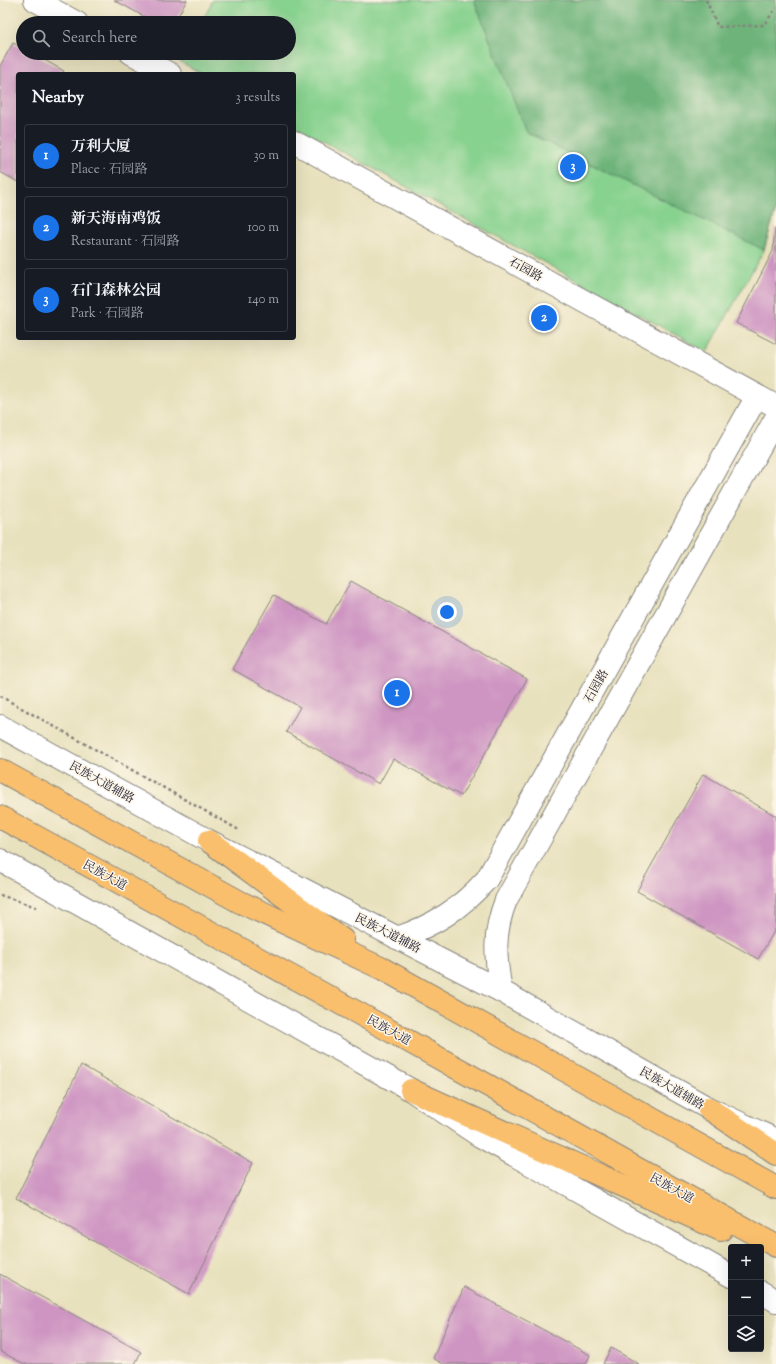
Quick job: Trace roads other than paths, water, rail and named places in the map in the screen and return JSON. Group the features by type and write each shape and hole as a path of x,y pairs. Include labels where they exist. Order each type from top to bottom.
{"highway":[{"path":"0,770 240,902 383,969 776,1188"},
{"name":"民族大道","path":"0,817 372,1020 776,1246"},
{"path":"209,841 383,969"},
{"path":"411,1090 751,1244"},
{"path":"708,1108 776,1154"},
{"path":"764,1249 776,1255"}],"street":[{"path":"35,0 64,16"},
{"path":"144,60 166,72"},
{"name":"石园路","path":"296,143 767,401 487,879 473,895 452,912 425,928 397,938"},
{"path":"501,990 496,965 495,942 498,920 506,900 776,418"},
{"name":"民族大道辅路","path":"0,726 209,841 501,990 708,1108 776,1140"},
{"path":"0,860 411,1090 480,1136 728,1274"},
{"path":"764,1294 776,1301"}],"place":[{"name":"石门森林公园","path":"573,167"},
{"name":"新天海南鸡饭","path":"544,318"},
{"name":"万利大厦","path":"397,693"}]}
